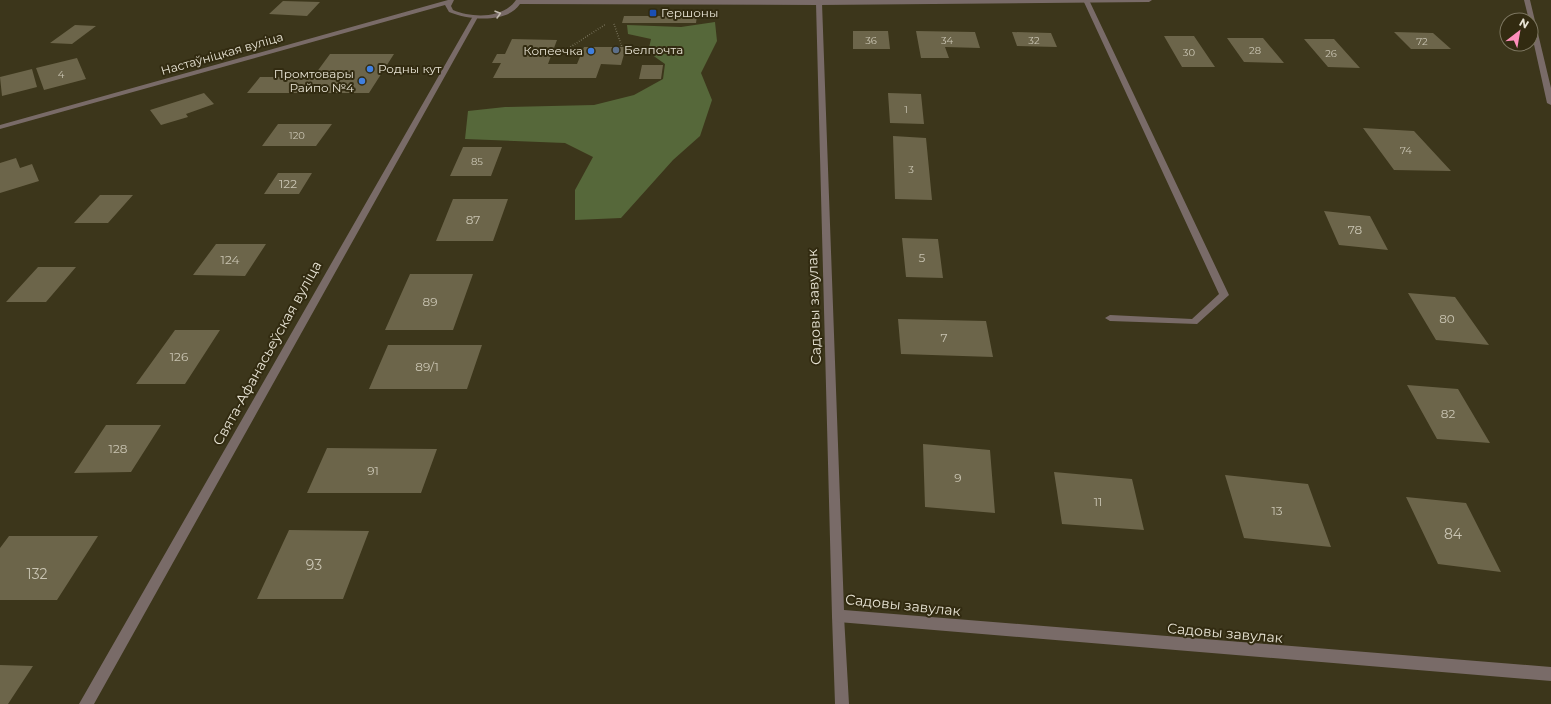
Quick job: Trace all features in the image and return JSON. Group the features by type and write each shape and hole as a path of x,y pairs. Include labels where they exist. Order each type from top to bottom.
{"street":[{"path":"1086,0 1224,295 1194,322 1110,318"},
{"path":"450,1 448,6 456,14 475,17 502,13 514,7 519,1 819,3 1149,0"},
{"path":"1527,0 1551,104"},
{"name":"Настаўніцкая вуліца","path":"0,127 450,1"},
{"name":"Садовы завулак","path":"819,3 838,616 1551,674"},
{"name":"Свята-Афанасьеўская вуліца","path":"86,704 475,17"},
{"path":"838,616 842,704"}],"path":[{"path":"613,20 622,47"},
{"path":"558,55 607,24"}],"green space":[{"path":"715,22 717,41 701,73 712,100 700,136 673,160 621,218 575,220 575,190 593,157 565,143 465,139 468,111 505,107 594,105 634,95 663,79 665,64 648,52 651,39 628,34 627,25 681,27"}],"building":[{"path":"283,1 320,2 307,16 269,14"},
{"path":"624,16 697,16 696,23 622,23"},
{"path":"75,25 96,26 72,44 50,43"},
{"path":"853,31 888,31 890,49 853,49"},
{"path":"916,31 975,32 980,48 945,47 949,58 921,58"},
{"path":"1012,32 1051,33 1057,47 1017,46"},
{"path":"1394,32 1433,33 1451,49 1411,49"},
{"path":"1164,36 1194,36 1215,67 1182,67"},
{"path":"1227,38 1263,38 1284,63 1244,62"},
{"path":"512,39 557,40 548,64 577,64 584,47 626,47 621,65 601,64 596,78 493,78 501,63 492,63 497,54 505,54"},
{"path":"1304,39 1334,39 1360,68 1328,67"},
{"path":"330,54 394,54 369,93 247,93 260,77 335,77 338,73 316,73"},
{"path":"77,58 86,79 44,90 36,68"},
{"path":"642,65 663,65 661,79 639,79"},
{"path":"32,69 37,87 2,96 0,77"},
{"path":"204,93 214,104 186,114 188,117 161,125 150,110"},
{"path":"888,93 921,94 924,124 890,123"},
{"path":"278,124 332,124 316,146 262,146"},
{"path":"1363,128 1414,131 1451,171 1394,170"},
{"path":"893,136 926,138 932,200 895,199"},
{"path":"463,147 502,147 491,176 450,176"},
{"path":"16,158 20,168 32,164 39,181 0,193 0,163"},
{"path":"278,173 312,173 299,194 264,194"},
{"path":"100,195 133,195 108,223 74,223"},
{"path":"453,199 508,199 493,241 436,241"},
{"path":"1324,211 1370,216 1388,250 1339,245"},
{"path":"902,238 938,239 943,278 906,277"},
{"path":"216,244 266,244 245,276 193,275"},
{"path":"38,267 76,267 46,302 6,302"},
{"path":"410,274 473,274 453,330 385,330"},
{"path":"1408,293 1455,297 1489,345 1436,340"},
{"path":"898,319 986,321 993,357 901,354"},
{"path":"175,330 220,330 185,384 136,384"},
{"path":"388,345 482,345 467,389 369,389"},
{"path":"1407,385 1458,389 1490,443 1437,439"},
{"path":"106,425 161,425 131,472 74,473"},
{"path":"923,444 990,450 995,513 925,507"},
{"path":"327,448 437,449 421,493 307,493"},
{"path":"1054,472 1132,479 1144,530 1062,524"},
{"path":"1225,475 1308,484 1331,547 1244,538"},
{"path":"1406,497 1466,503 1501,572 1438,564"},
{"path":"289,530 369,531 343,599 257,599"},
{"path":"9,536 98,536 57,600 0,600 0,548"},
{"path":"0,665 33,666 8,704 0,704"}],"place":[{"name":"Гершоны","path":"653,13"},
{"name":"Белпочта","path":"616,50"},
{"name":"Копеечка","path":"591,51"},
{"name":"Родны кут","path":"370,69"},
{"name":"Промтовары Райпо №4","path":"362,81"}]}
